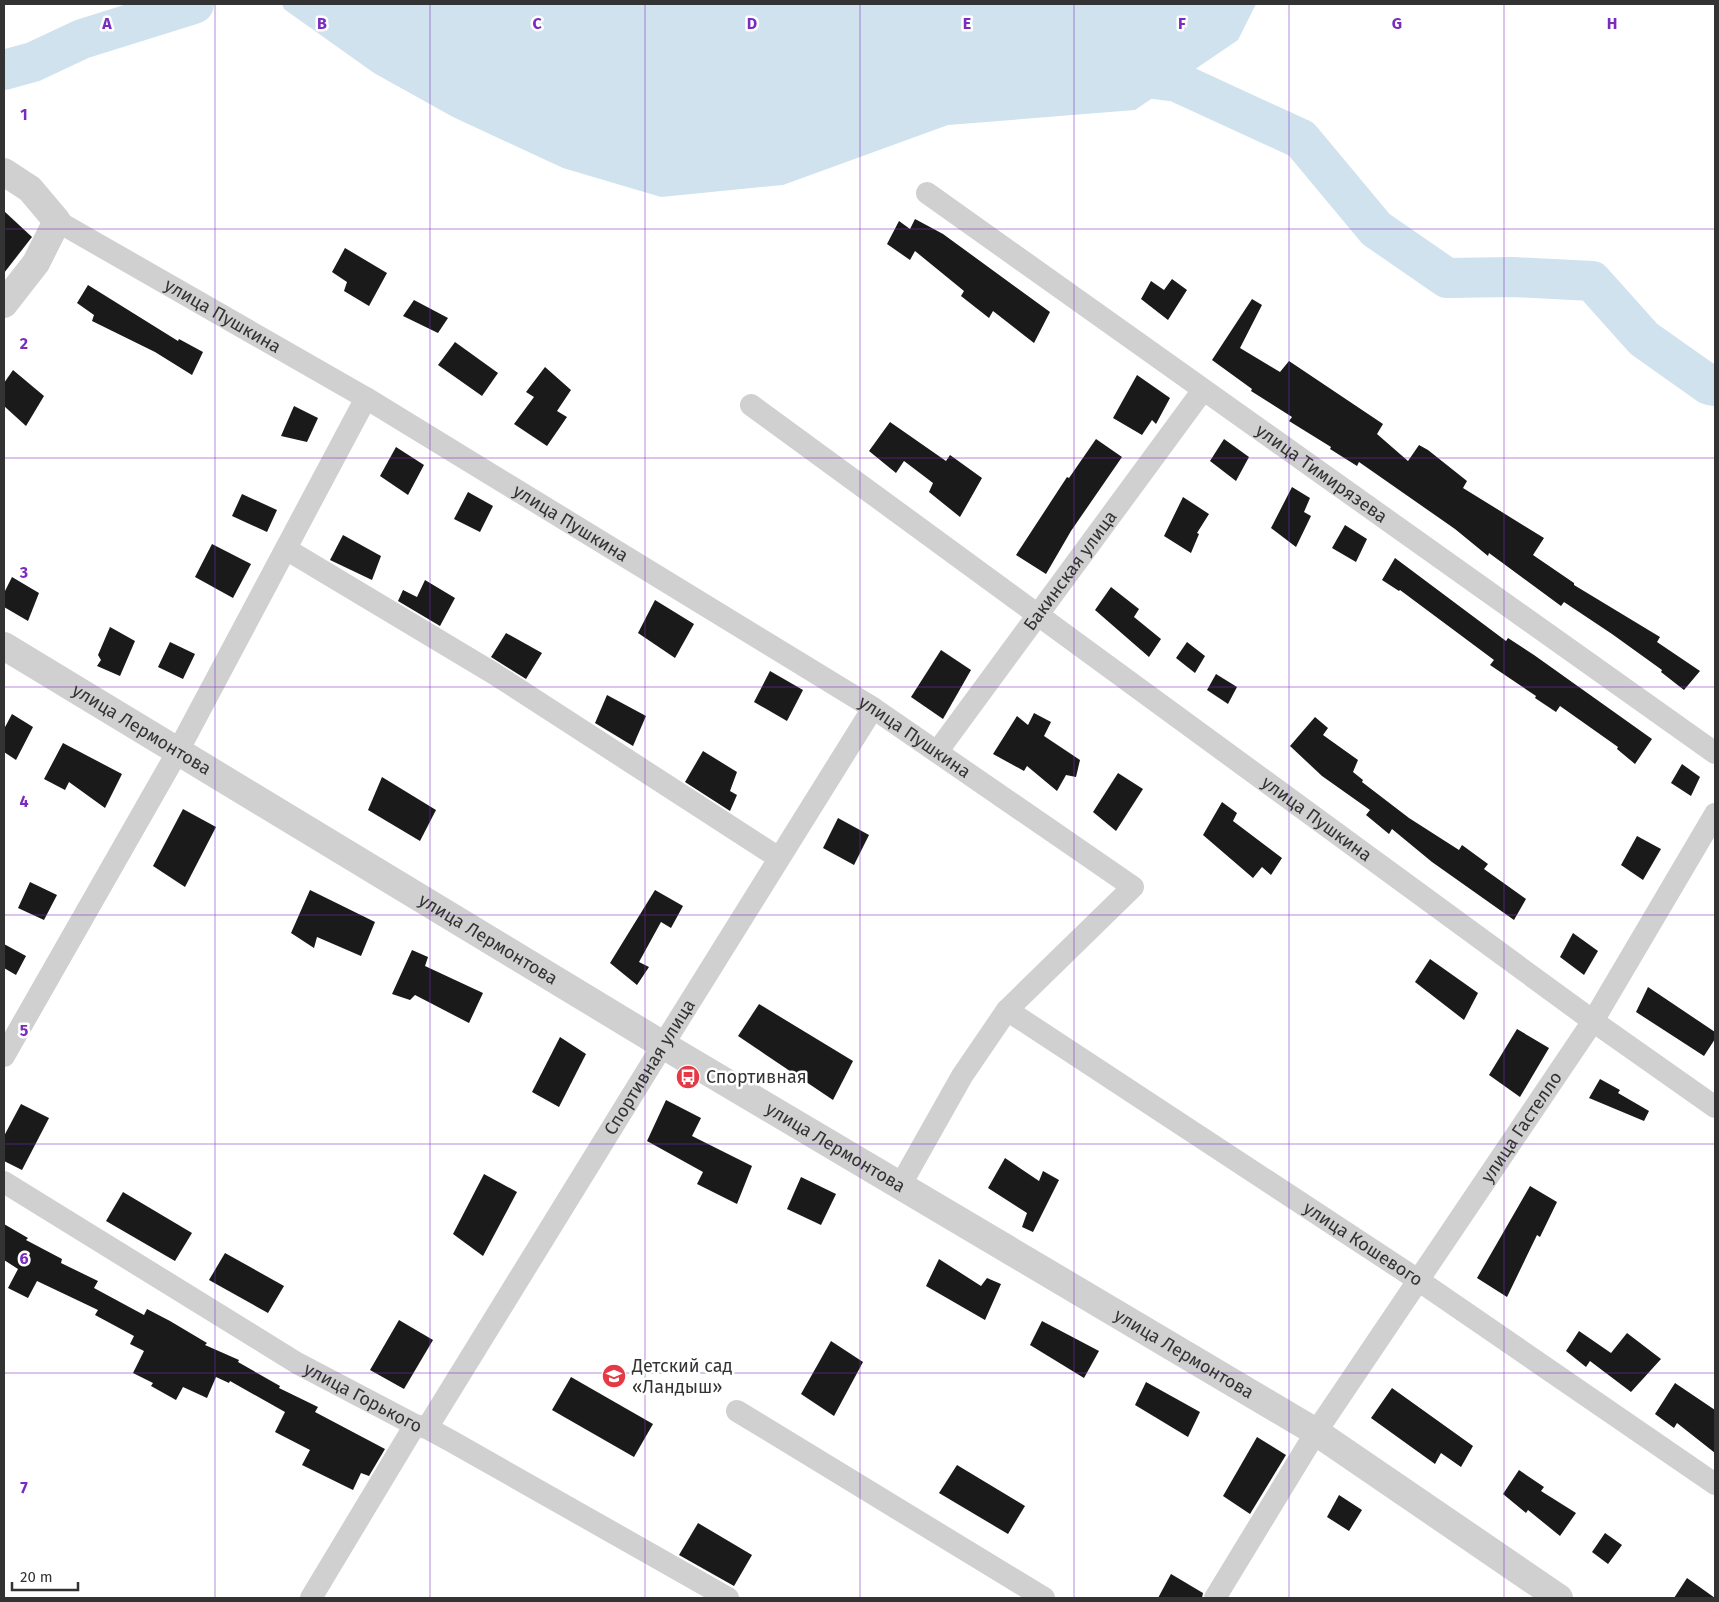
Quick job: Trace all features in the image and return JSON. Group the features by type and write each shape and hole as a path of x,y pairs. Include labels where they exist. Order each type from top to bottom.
{"street":[{"name":"улица Пушкина","path":"4,172 30,189 57,221 366,398 873,708 1133,887 1007,1010"},
{"name":"улица Тимирязева","path":"927,193 1715,753"},
{"path":"4,304 36,263 57,221"},
{"name":"Бакинская улица","path":"937,752 1203,390"},
{"path":"4,1056 178,751 366,398"},
{"name":"улица Пушкина","path":"751,406 1594,1021 1715,1106"},
{"path":"286,549 493,674 779,858"},
{"name":"улица Лермонтова","path":"4,646 662,1044 1316,1432 1559,1598"},
{"name":"Спортивная улица","path":"311,1598 873,708"},
{"name":"улица Гастелло","path":"1215,1598 1316,1432 1594,1021 1715,814"},
{"path":"900,1186 962,1076 1007,1010"},
{"name":"улица Кошевого","path":"1007,1010 1418,1280 1715,1484"},
{"name":"улица Горького","path":"4,1182 297,1363 421,1426 633,1542 728,1598"},
{"path":"737,1411 1044,1598"}],"water":[{"path":"282,4 1256,4 1238,40 1135,110 948,125 783,185 661,197 563,168 453,117 374,73 284,9"}],"building":[{"path":"4,211 32,237 4,273"},
{"path":"915,219 943,234 1050,312 1034,343 993,311 989,318 961,296 964,291 915,251 910,260 887,244 899,221 910,229"},
{"path":"345,248 387,273 369,306 344,291 347,282 332,272"},
{"path":"1172,279 1187,290 1168,320 1141,299 1151,281 1164,290"},
{"path":"88,285 178,341 179,339 203,352 192,375 155,352 92,321 94,315 77,303"},
{"path":"1252,299 1262,305 1240,348 1280,372 1289,361 1383,424 1377,434 1408,461 1419,445 1428,450 1467,481 1463,488 1544,538 1533,555 1574,583 1574,585 1660,637 1657,642 1700,671 1684,690 1661,672 1662,670 1612,634 1564,602 1561,606 1489,553 1488,556 1455,529 1359,462 1357,466 1289,421 1292,417 1251,391 1252,389 1212,360"},
{"path":"414,300 448,318 438,333 403,316"},
{"path":"455,342 498,373 482,396 438,365"},
{"path":"545,367 571,390 557,411 567,417 547,446 514,424 534,397 526,392"},
{"path":"13,370 44,396 26,426 4,406 4,383"},
{"path":"1137,375 1170,398 1156,424 1152,420 1142,435 1113,418"},
{"path":"294,406 318,418 307,442 281,436"},
{"path":"890,422 946,461 950,455 982,478 960,517 929,492 933,483 904,461 896,473 869,451"},
{"path":"1096,439 1122,457 1071,531 1046,574 1016,555 1067,477 1069,478"},
{"path":"1224,439 1249,457 1236,481 1210,461"},
{"path":"396,447 424,465 408,495 380,476"},
{"path":"1292,487 1310,498 1304,512 1311,516 1296,547 1271,528"},
{"path":"468,492 493,506 480,532 454,519"},
{"path":"242,494 277,510 267,532 232,516"},
{"path":"1183,497 1209,514 1197,533 1199,534 1191,553 1164,536"},
{"path":"1345,525 1367,539 1356,562 1332,548"},
{"path":"343,535 381,556 372,580 330,560"},
{"path":"212,544 251,564 233,598 195,577"},
{"path":"1395,558 1506,641 1508,638 1534,655 1652,739 1635,764 1617,749 1618,747 1560,706 1556,712 1535,698 1536,696 1490,665 1494,660 1400,590 1382,580"},
{"path":"12,577 39,593 28,621 4,607 4,593"},
{"path":"425,580 455,598 440,626 398,601 403,590 417,597"},
{"path":"1111,587 1139,609 1134,617 1161,639 1149,657 1095,610"},
{"path":"655,600 694,624 675,658 638,633"},
{"path":"110,627 135,641 120,676 97,666 101,660 98,655"},
{"path":"506,633 542,653 526,679 491,657"},
{"path":"170,642 195,654 183,679 158,667"},
{"path":"1187,642 1205,656 1195,673 1176,658"},
{"path":"941,650 971,670 943,719 911,697"},
{"path":"770,671 803,690 787,721 754,702"},
{"path":"1216,674 1237,687 1228,704 1207,690"},
{"path":"607,695 646,716 633,746 595,723"},
{"path":"1034,713 1051,722 1044,736 1080,760 1076,777 1066,775 1057,791 1027,766 1024,771 993,754 1017,716 1028,725"},
{"path":"12,714 33,727 16,760 4,752 4,729"},
{"path":"1315,717 1328,728 1323,735 1358,760 1353,772 1363,780 1362,782 1409,818 1459,850 1462,845 1488,864 1484,869 1526,899 1514,920 1432,862 1392,829 1389,834 1366,815 1370,810 1322,776 1290,746"},
{"path":"63,743 122,774 105,808 69,782 65,790 44,779"},
{"path":"703,751 737,772 730,791 737,795 730,811 685,782"},
{"path":"1682,764 1700,777 1691,796 1671,783"},
{"path":"1118,773 1143,789 1116,831 1093,812"},
{"path":"382,777 436,810 420,841 368,810"},
{"path":"1222,802 1237,813 1233,821 1282,858 1271,875 1262,867 1253,878 1203,835"},
{"path":"183,809 216,827 185,887 153,866"},
{"path":"838,818 869,835 854,865 823,848"},
{"path":"1637,836 1661,849 1643,880 1621,865"},
{"path":"30,882 57,895 44,920 18,908"},
{"path":"310,890 375,922 361,956 317,937 314,948 291,933"},
{"path":"655,890 683,906 671,928 661,922 639,962 649,967 637,985 610,963"},
{"path":"1573,933 1598,951 1584,975 1560,957"},
{"path":"4,944 26,956 16,975 4,968"},
{"path":"412,950 428,957 425,966 483,993 469,1023 415,995 410,1000 392,994"},
{"path":"1430,959 1478,993 1464,1020 1415,982"},
{"path":"1648,987 1715,1032 1715,1039 1704,1056 1636,1012"},
{"path":"759,1004 853,1061 833,1100 738,1036"},
{"path":"1517,1029 1549,1048 1520,1097 1489,1075"},
{"path":"560,1037 586,1054 559,1107 532,1092"},
{"path":"1600,1079 1620,1090 1618,1093 1649,1111 1644,1121 1589,1098"},
{"path":"666,1100 701,1118 692,1136 752,1166 737,1204 697,1184 703,1172 647,1141"},
{"path":"21,1104 49,1118 22,1170 4,1161 4,1136"},
{"path":"1005,1158 1039,1181 1043,1171 1059,1180 1033,1232 1022,1227 1027,1213 988,1188"},
{"path":"484,1174 517,1192 483,1256 453,1234"},
{"path":"801,1177 836,1194 821,1225 787,1209"},
{"path":"1530,1186 1557,1202 1540,1237 1537,1235 1507,1297 1477,1278"},
{"path":"123,1192 192,1233 175,1261 106,1221"},
{"path":"4,1224 28,1238 26,1240 62,1259 61,1263 98,1281 94,1288 144,1315 147,1309 170,1321 207,1343 205,1345 239,1360 238,1362 280,1386 279,1388 318,1407 315,1412 385,1449 369,1476 361,1473 353,1490 302,1465 310,1450 275,1432 285,1412 230,1381 229,1383 216,1377 207,1398 183,1387 176,1400 151,1386 153,1383 133,1373 144,1351 130,1344 134,1336 95,1315 98,1310 37,1281 28,1298 8,1288 18,1269 4,1260"},
{"path":"225,1253 284,1286 268,1313 209,1280"},
{"path":"939,1259 981,1286 987,1278 1001,1284 985,1320 926,1286"},
{"path":"399,1320 433,1340 404,1389 370,1370"},
{"path":"1042,1321 1099,1351 1084,1378 1030,1345"},
{"path":"1579,1331 1611,1353 1627,1333 1661,1359 1631,1392 1590,1361 1586,1367 1566,1351"},
{"path":"831,1341 863,1362 834,1416 801,1394"},
{"path":"571,1377 653,1424 634,1457 552,1410"},
{"path":"1146,1382 1200,1412 1188,1437 1135,1405"},
{"path":"1675,1383 1715,1410 1715,1453 1677,1423 1674,1428 1655,1414"},
{"path":"1392,1388 1473,1446 1461,1467 1441,1453 1435,1464 1371,1418"},
{"path":"1257,1437 1286,1455 1250,1514 1223,1496"},
{"path":"957,1465 1025,1506 1008,1534 939,1493"},
{"path":"1519,1470 1544,1487 1541,1491 1576,1513 1560,1536 1528,1510 1526,1513 1503,1494"},
{"path":"1339,1495 1362,1510 1349,1531 1327,1517"},
{"path":"698,1523 752,1555 734,1586 679,1555"},
{"path":"1605,1533 1622,1545 1608,1564 1592,1552"},
{"path":"1171,1574 1203,1593 1202,1598 1158,1598"},
{"path":"1687,1578 1715,1598 1674,1598"}],"waterway":[{"path":"4,70 33,62 82,39 194,4"},
{"path":"1123,75 1177,82 1301,139 1376,229 1447,278 1513,277 1592,281 1644,339 1709,385 1715,386"}],"place":[{"name":"Спортивная","path":"688,1077"},
{"name":"Детский сад «Ландыш»","path":"614,1376"}]}
